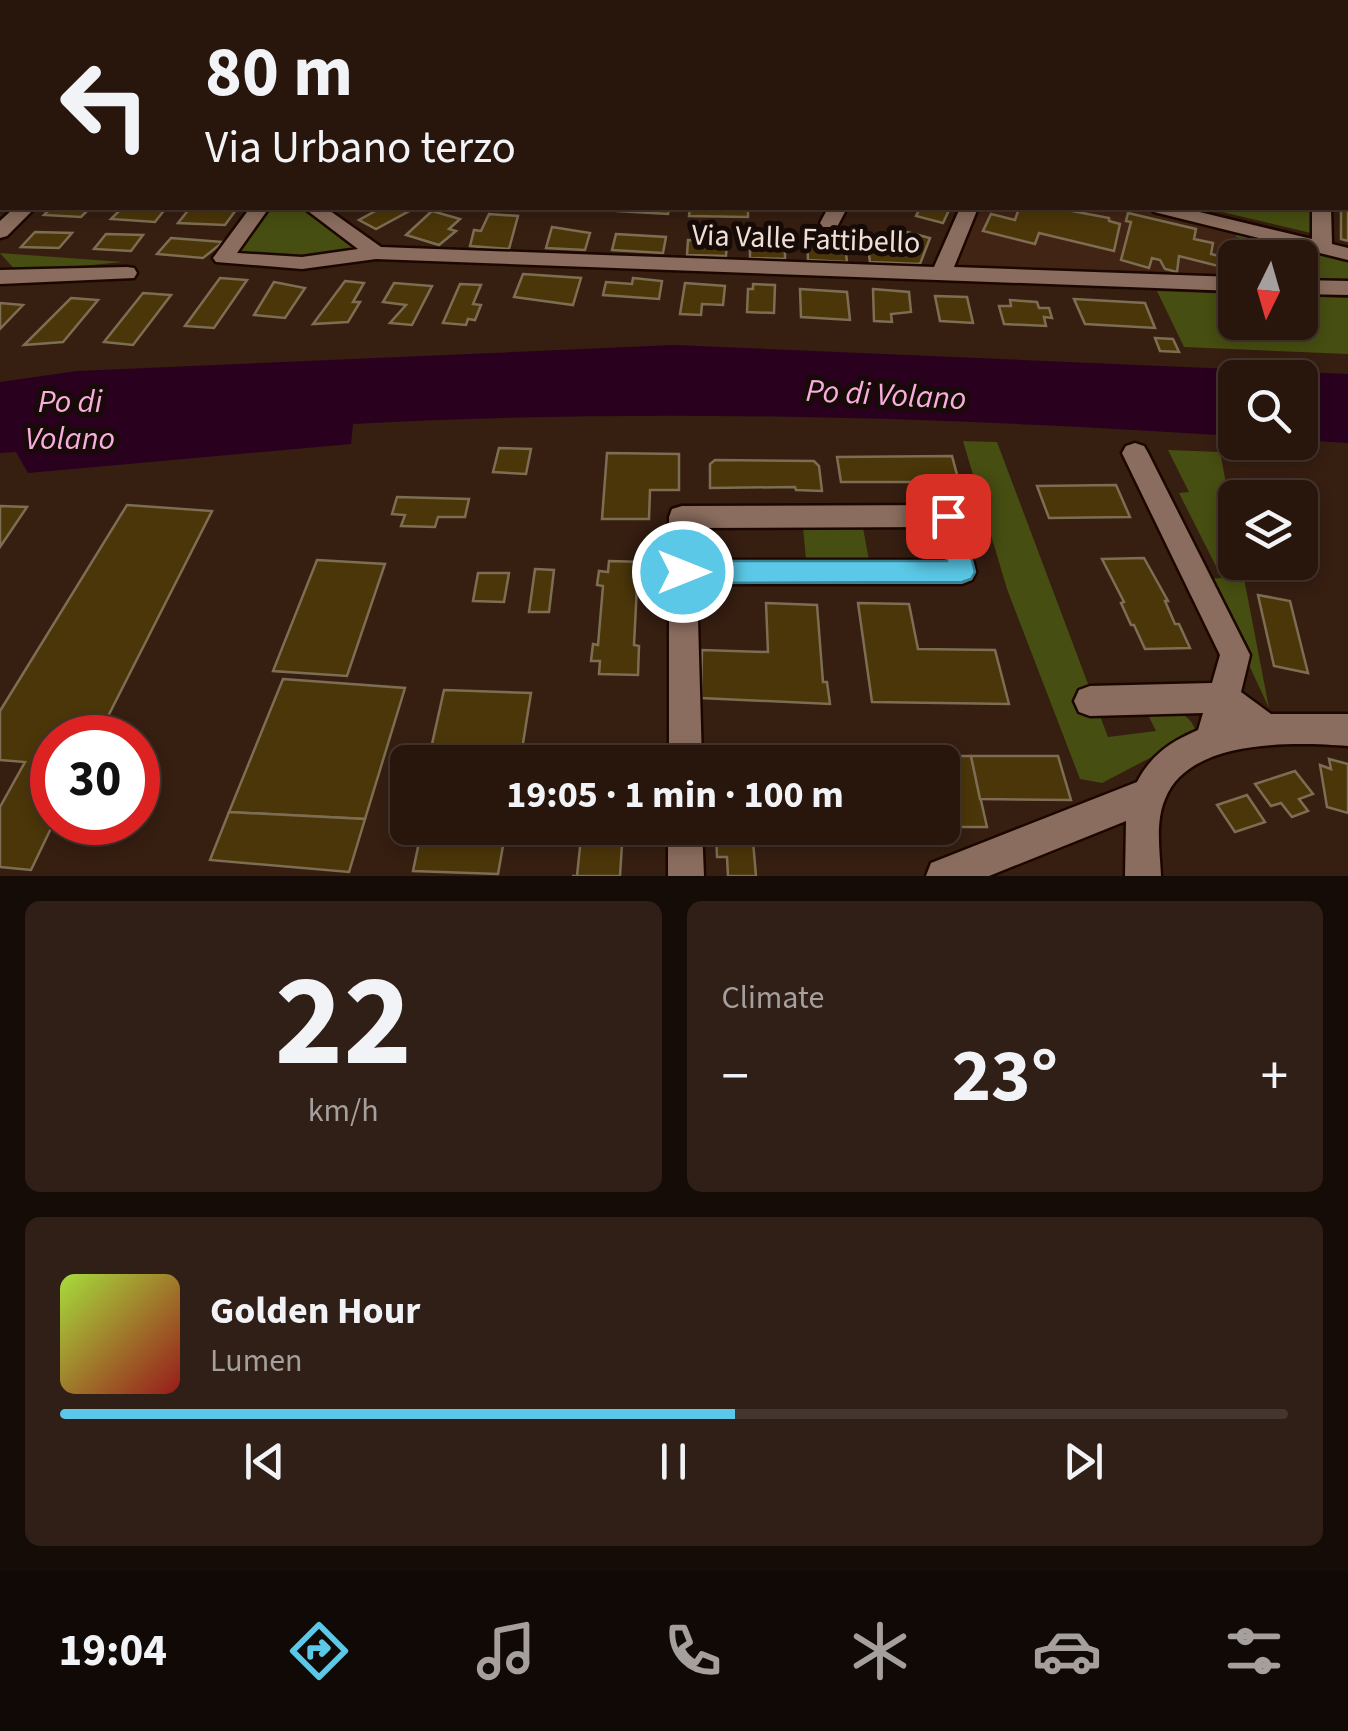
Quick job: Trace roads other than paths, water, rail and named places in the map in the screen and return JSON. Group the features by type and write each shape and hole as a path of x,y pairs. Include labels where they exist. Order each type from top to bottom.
{"street":[{"path":"0,232 23,210"},
{"name":"Via Valle Fattibello","path":"257,210 223,258 302,263 376,254 1218,283"},
{"path":"317,210 376,254"},
{"path":"941,274 968,210"},
{"path":"1169,210 1348,254"},
{"path":"1322,210 1322,247"},
{"path":"0,276 127,274"},
{"path":"1318,287 1348,288"},
{"path":"1135,453 1235,655 1212,742"},
{"path":"683,572 962,572 948,516 682,516 684,745"},
{"path":"1090,702 1224,698 1263,728"},
{"path":"1143,876 1142,831 1147,795 1161,772 1212,742 1263,728 1348,730"},
{"path":"944,876 1147,795"},
{"path":"685,845 686,876"}],"water":[{"name":"Po di Volano","path":"674,345 1218,368 1218,435 794,417 464,419 353,424 351,444 28,473 16,452 0,453 0,382 77,371"},
{"name":"Po di Volano","path":"1318,373 1348,374 1348,443 1318,441"}]}
